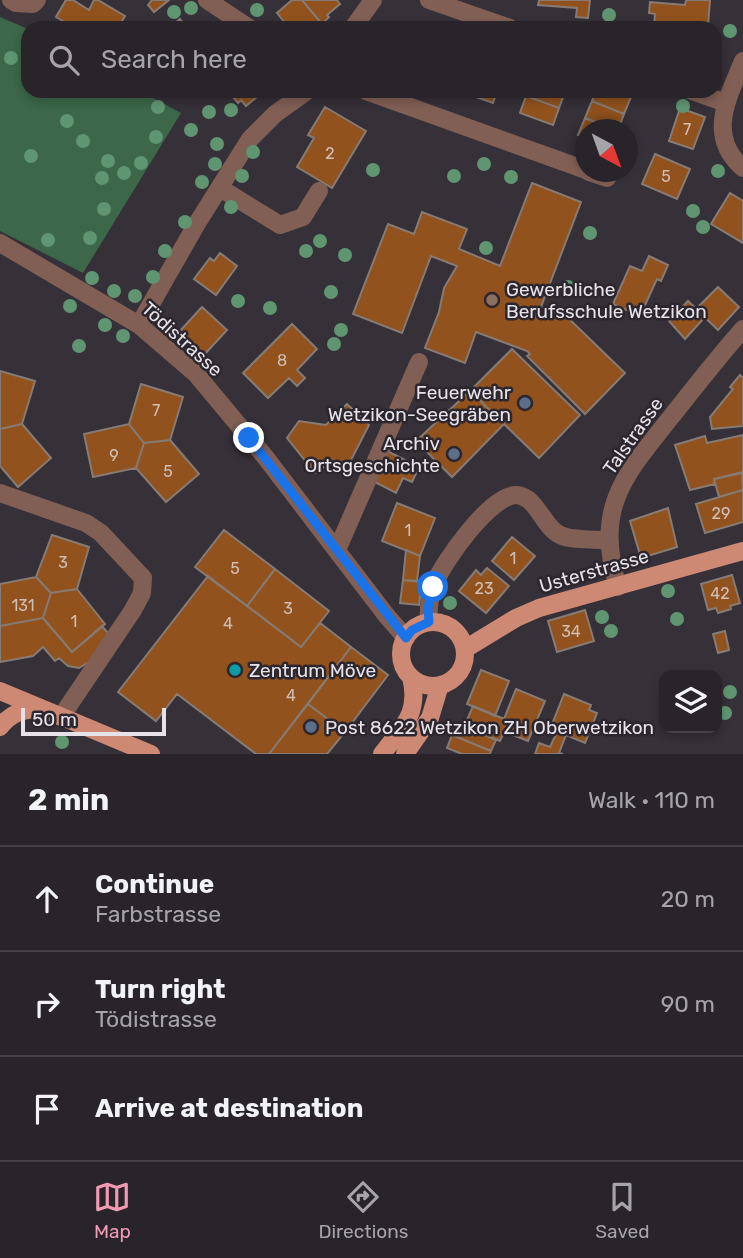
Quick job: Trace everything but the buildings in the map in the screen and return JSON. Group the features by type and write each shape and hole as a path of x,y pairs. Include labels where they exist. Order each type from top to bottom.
{"main road":[{"name":"Usterstrasse","path":"465,649 516,618 539,608 743,551"},
{"path":"382,754 414,705 411,677 402,654 406,638 412,630 429,622 439,622 456,632 465,649 465,658 457,676 440,685 430,686 411,677"},
{"path":"405,754 430,718 440,685"},
{"path":"0,691 151,754"},
{"path":"0,727 18,712 40,709"}],"street":[{"path":"11,0 33,4 37,0"},
{"path":"207,0 238,21"},
{"path":"358,21 373,0"},
{"path":"429,0 490,21"},
{"path":"743,61 726,103 722,131 729,153 743,168"},
{"path":"139,325 250,139 275,114 297,98"},
{"path":"385,98 575,167"},
{"path":"712,98 726,103"},
{"path":"220,188 280,225 303,217 319,191"},
{"name":"Tödistrasse","path":"0,243 139,325 195,374 266,458 406,638"},
{"name":"Talstrasse","path":"618,587 608,540 614,506 629,471 743,329"},
{"path":"337,550 419,362"},
{"path":"0,493 86,523 101,533 143,578 142,593 133,610 61,717"},
{"path":"429,622 428,608 438,575 475,525 505,498 516,495 526,499 559,535 608,540"}],"green space":[{"path":"0,17 21,26 21,98 153,98 181,113 83,273 0,231"}],"place":[{"name":"Gewerbliche Berufsschule Wetzikon","path":"492,300"},
{"name":"Feuerwehr Wetzikon-Seegräben","path":"525,403"},
{"name":"Archiv Ortsgeschichte","path":"454,454"},
{"name":"Zentrum Möve","path":"235,670"},
{"name":"Post 8622 Wetzikon ZH Oberwetzikon","path":"311,727"}],"route":[{"path":"249,438 406,638 412,630 429,622 428,608 433,587"}]}
